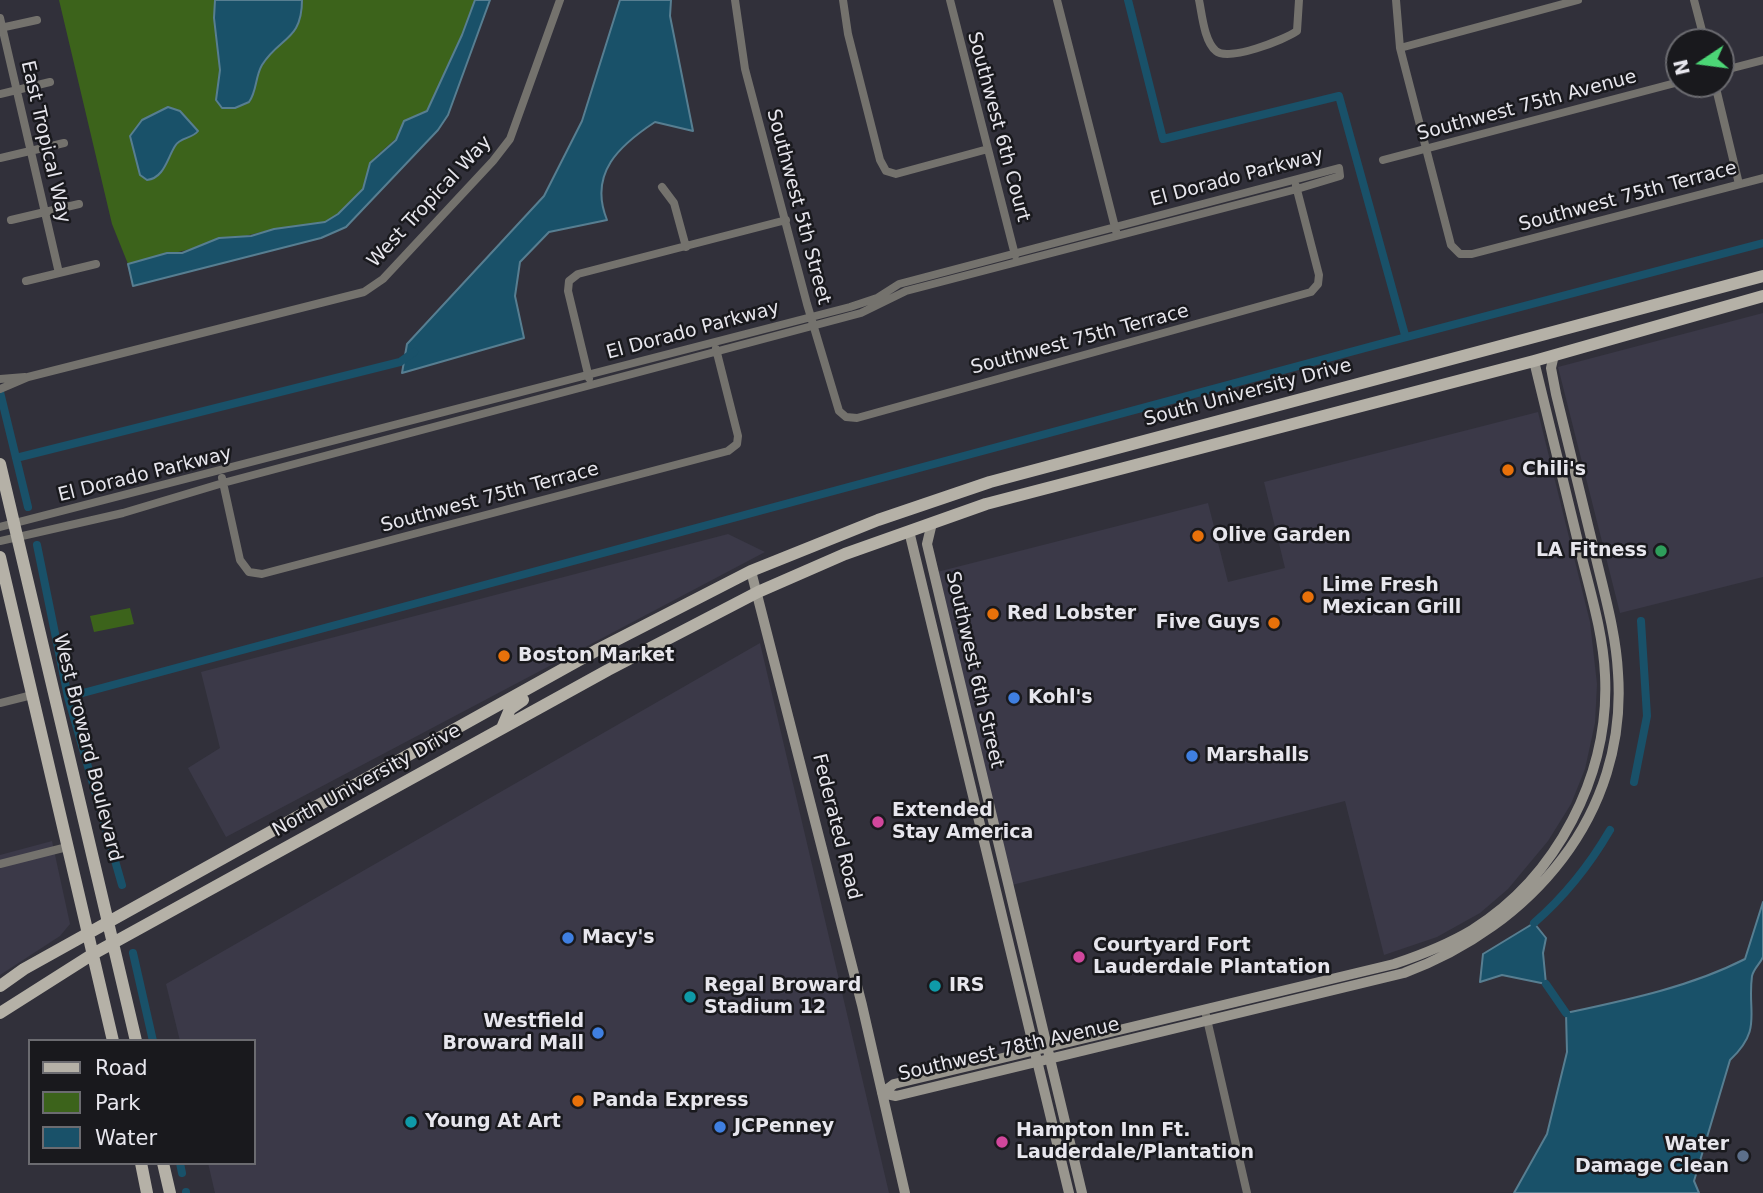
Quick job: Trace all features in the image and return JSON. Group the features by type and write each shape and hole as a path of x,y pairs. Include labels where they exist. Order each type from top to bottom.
{"main road":[{"name":"South University Drive","path":"751,571 929,502 1009,477 1763,276"},
{"name":"South University Drive","path":"758,592 845,554 909,531 1048,488 1534,361 1763,296"},
{"path":"1534,361 1538,349 1552,332"},
{"name":"West Broward Boulevard","path":"0,464 115,942 136,1039"},
{"path":"909,531 929,502"},
{"name":"West Broward Boulevard","path":"0,558 113,1039"},
{"name":"North University Drive","path":"0,986 88,933 373,775 645,625 751,571"},
{"name":"North University Drive","path":"0,1013 93,954 502,728 758,592"},
{"path":"502,728 514,705 636,637 645,625"},
{"path":"286,848 292,836 361,797 373,775"},
{"path":"141,1165 147,1193"},
{"path":"163,1165 170,1193"}],"street":[{"name":"West Tropical Way","path":"2,384 364,292 383,279 493,161 510,139 560,0"},
{"name":"Southwest 5th Street","path":"735,0 745,69 811,316 839,411 846,416"},
{"path":"843,0 848,34 880,160 886,171 896,174 988,149"},
{"name":"Southwest 6th Court","path":"950,0 1016,257"},
{"path":"1057,0 1116,231"},
{"path":"1199,0 1210,45 1218,54 1229,55 1285,39 1297,32 1298,0"},
{"path":"1396,0 1401,48 1426,149"},
{"path":"1401,48 1578,0"},
{"path":"1694,0 1701,28"},
{"name":"East Tropical Way","path":"0,18 59,273"},
{"path":"1,28 37,20"},
{"path":"1735,67 1763,60"},
{"path":"0,94 50,82"},
{"name":"Southwest 75th Avenue","path":"1383,160 1665,86"},
{"path":"1718,98 1739,184"},
{"path":"0,158 64,143"},
{"name":"Southwest 75th Terrace","path":"1426,149 1451,245 1460,254 1472,254 1763,178"},
{"name":"El Dorado Parkway","path":"715,347 811,316 865,303 899,284 1016,257 1340,172"},
{"name":"Southwest 75th Terrace","path":"846,416 856,418 1311,292 1318,284 1319,275 1295,184"},
{"path":"662,187 674,203 686,247"},
{"path":"11,220 79,204"},
{"path":"589,380 568,291 569,281 578,274 786,220"},
{"name":"El Dorado Parkway","path":"16,530 221,472 715,347 814,326 871,310 906,291 1016,257"},
{"path":"26,281 96,264"},
{"name":"Southwest 75th Terrace","path":"223,483 240,560 249,572 262,574 728,451 737,444 737,428 715,347"},
{"name":"Southwest 78th Avenue","path":"882,1093 896,1096 1404,973 1459,950 1521,906 1561,861 1583,827 1602,785 1615,740 1619,673 1612,629 1551,371 1554,355"},
{"name":"Southwest 78th Avenue","path":"882,1093 894,1084 1034,1048 1394,964 1428,952 1472,930 1515,894 1551,854 1589,787 1602,738 1605,674 1601,640 1534,361"},
{"name":"El Dorado Parkway","path":"16,530 95,520 589,380"},
{"path":"221,472 223,483"},
{"name":"Southwest 6th Street","path":"932,523 927,544 1082,1193"},
{"path":"0,527 16,530"},
{"path":"0,541 16,530"},
{"name":"Southwest 6th Street","path":"909,531 1069,1193"},
{"name":"Federated Road","path":"751,571 905,1193"},
{"path":"0,703 32,695"},
{"path":"0,864 67,847"},
{"path":"1374,980 1394,964"},
{"path":"1360,984 1378,967"},
{"path":"1205,1009 1247,1193"}],"shaded area":[{"path":"1763,313 1763,577 1620,613 1558,367"},
{"path":"1538,412 1590,622 1597,684 1595,723 1585,769 1571,804 1548,841 1508,889 1480,913 1437,937 1384,955 1345,801 1012,885 933,573 1208,503 1228,582 1285,568 1264,482"},
{"path":"728,534 765,552 226,837 188,768 220,748 201,672"},
{"path":"760,643 889,1193 215,1193 208,1165 256,1165 256,1039 180,1039 166,984"},
{"path":"52,841 70,924 60,936 0,975 0,855"}],"green space":[{"path":"59,0 475,0 427,111 374,158 363,189 338,214 325,222 274,229 128,264 112,224"},
{"path":"130,608 134,624 94,632 90,616"}],"water":[{"path":"215,0 302,0 301,13 294,31 262,65 249,102 235,108 222,108 216,100 220,70 214,18"},
{"path":"475,0 490,0 448,115 438,130 346,227 321,238 133,286 128,264 167,253 182,253 219,238 251,236 274,229 325,222 338,214 363,189 370,163 396,140 404,121 427,111"},
{"path":"620,0 671,0 670,16 693,131 655,122 630,140 619,151 605,174 602,203 607,220 549,232 520,262 515,296 524,338 402,373 407,344 544,196 582,121"},
{"path":"168,107 180,111 198,131 177,143 161,172 147,180 140,175 130,136 142,120"},
{"path":"1763,902 1763,957 1752,976 1750,1030 1747,1039 1730,1060 1694,1181 1699,1193 1514,1193 1547,1134 1567,1052 1566,1013 1680,985 1745,959"},
{"path":"1534,923 1546,938 1543,953 1546,984 1502,975 1480,982 1483,954"}],"waterway":[{"path":"1128,0 1163,139 1339,96 1405,335"},
{"path":"68,697 1763,243"},
{"path":"16,458 400,362 414,352"},
{"path":"0,392 28,507"},
{"path":"37,545 68,697 122,885"},
{"path":"1634,782 1647,716 1641,621"},
{"path":"1534,923 1576,880 1610,830"},
{"path":"133,953 153,1039"},
{"path":"1546,984 1566,1013"},
{"path":"180,1165 182,1173"}],"place":[{"name":"Chili's","path":"1508,470"},
{"name":"Olive Garden","path":"1198,536"},
{"name":"LA Fitness","path":"1661,551"},
{"name":"Lime Fresh Mexican Grill","path":"1308,597"},
{"name":"Red Lobster","path":"993,614"},
{"name":"Five Guys","path":"1274,623"},
{"name":"Boston Market","path":"504,656"},
{"name":"Kohl's","path":"1014,698"},
{"name":"Marshalls","path":"1192,756"},
{"name":"Extended Stay America","path":"878,822"},
{"name":"Macy's","path":"568,938"},
{"name":"Courtyard Fort Lauderdale Plantation","path":"1079,957"},
{"name":"IRS","path":"935,986"},
{"name":"Regal Broward Stadium 12","path":"690,997"},
{"name":"Westfield Broward Mall","path":"598,1033"},
{"name":"Panda Express","path":"578,1101"},
{"name":"Young At Art","path":"411,1122"},
{"name":"JCPenney","path":"720,1127"},
{"name":"Hampton Inn Ft. Lauderdale/Plantation","path":"1002,1142"},
{"name":"Water Damage Clean","path":"1743,1156"}]}
